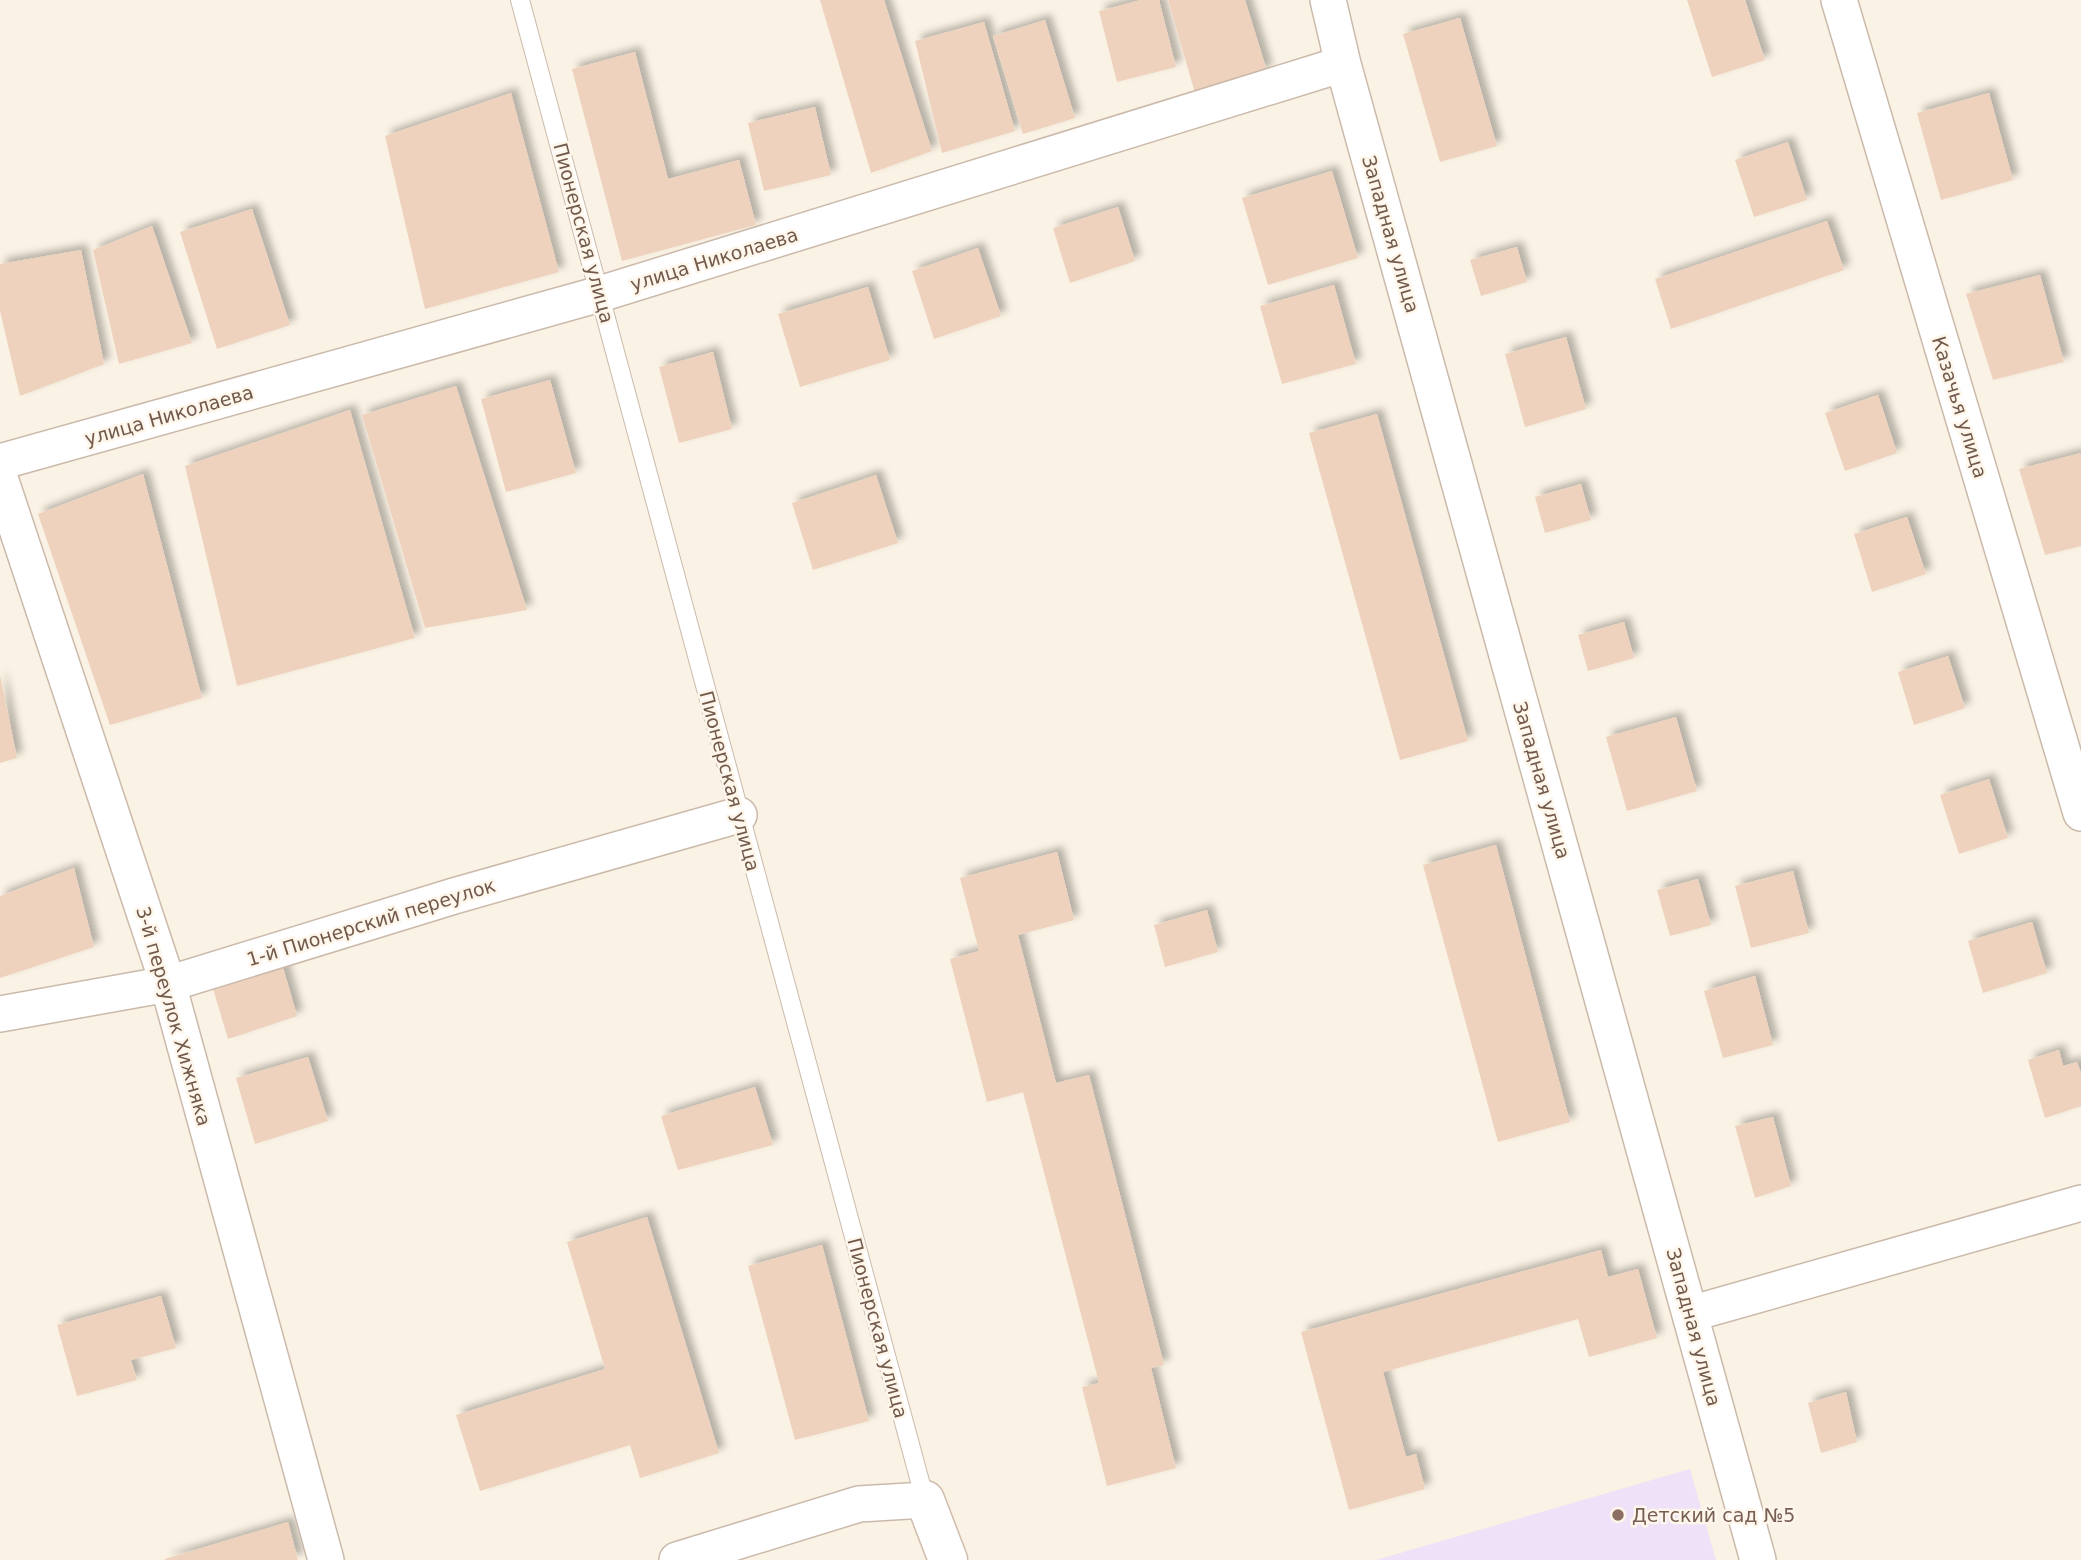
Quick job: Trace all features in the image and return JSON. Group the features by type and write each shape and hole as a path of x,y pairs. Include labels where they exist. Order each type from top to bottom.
{"street":[{"name":"Западная улица","path":"1328,0 1343,64 1758,1560"},
{"name":"Казачья улица","path":"1839,0 2081,813"},
{"name":"улица Николаева","path":"0,462 600,295 1343,64"},
{"name":"3-й переулок Хижняка","path":"0,478 168,984 326,1560"},
{"name":"1-й Пионерский переулок","path":"0,1014 168,984 467,892 739,815"},
{"path":"1690,1314 2081,1203"},
{"path":"677,1560 859,1504 925,1500"},
{"name":"Пионерская улица","path":"925,1500 948,1560"}],"lane":[{"name":"Пионерская улица","path":"520,0 925,1500"}],"shaded area":[{"name":"Детский сад №5","path":"1690,1469 1716,1560 1376,1560"}],"building":[{"path":"820,0 884,0 932,151 871,173"},
{"path":"1141,0 1159,0 1176,67 1117,82 1099,11"},
{"path":"1168,0 1245,0 1267,71 1195,93"},
{"path":"1687,0 1745,0 1765,60 1712,77"},
{"path":"1460,18 1497,146 1440,162 1403,34"},
{"path":"1045,20 1075,118 1023,134 993,36"},
{"path":"984,22 1015,131 942,153 915,41"},
{"path":"635,52 668,179 739,160 756,225 622,261 572,69"},
{"path":"511,93 559,272 425,309 385,136"},
{"path":"1989,93 2013,180 1941,200 1917,113"},
{"path":"815,107 831,175 764,191 748,123"},
{"path":"1788,142 1807,200 1754,217 1735,160"},
{"path":"1332,171 1358,258 1268,285 1242,198"},
{"path":"1118,207 1135,261 1070,283 1053,228"},
{"path":"252,209 290,325 217,349 180,232"},
{"path":"1827,221 1844,270 1671,329 1655,279"},
{"path":"152,226 192,343 119,364 93,250"},
{"path":"1517,247 1527,282 1481,296 1470,260"},
{"path":"978,248 1001,316 934,339 912,271"},
{"path":"81,250 104,364 20,396 0,311 0,264"},
{"path":"2040,275 2064,362 1993,380 1966,294"},
{"path":"1334,285 1356,364 1282,384 1260,306"},
{"path":"868,287 890,360 800,387 778,314"},
{"path":"1566,337 1586,409 1525,427 1505,354"},
{"path":"713,352 732,429 679,443 659,367"},
{"path":"550,380 576,473 506,492 481,399"},
{"path":"456,386 527,610 425,628 362,415"},
{"path":"1878,395 1897,453 1845,471 1825,413"},
{"path":"350,410 415,638 237,686 185,466"},
{"path":"1377,414 1468,741 1400,760 1309,433"},
{"path":"2081,453 2081,546 2045,555 2019,469"},
{"path":"143,474 202,698 110,725 38,514"},
{"path":"876,475 898,543 813,570 792,503"},
{"path":"1581,484 1591,520 1545,533 1535,497"},
{"path":"1907,517 1926,574 1872,592 1854,534"},
{"path":"1624,622 1634,658 1588,671 1578,635"},
{"path":"1948,656 1965,708 1914,725 1898,672"},
{"path":"0,675 17,758 0,763"},
{"path":"1676,717 1697,791 1627,811 1606,737"},
{"path":"1989,779 2008,838 1959,854 1940,795"},
{"path":"1496,845 1570,1122 1498,1142 1423,865"},
{"path":"1057,852 1074,920 1018,935 1056,1083 1089,1075 1164,1365 1151,1368 1176,1468 1107,1486 1082,1387 1099,1383 1023,1092 987,1102 950,959 979,951 960,878"},
{"path":"74,868 94,947 0,978 0,896"},
{"path":"1793,871 1809,933 1751,948 1735,886"},
{"path":"1698,879 1711,925 1670,936 1657,890"},
{"path":"1207,910 1218,952 1165,967 1154,925"},
{"path":"2032,922 2047,973 1983,993 1968,941"},
{"path":"278,950 297,1016 228,1039 208,972"},
{"path":"1755,976 1773,1045 1723,1058 1704,991"},
{"path":"2059,1050 2063,1066 2077,1062 2081,1073 2081,1106 2045,1118 2028,1060"},
{"path":"308,1057 328,1121 255,1144 236,1078"},
{"path":"755,1087 773,1145 678,1170 661,1116"},
{"path":"1773,1117 1791,1186 1755,1198 1735,1126"},
{"path":"647,1217 719,1453 640,1478 630,1445 480,1491 456,1415 605,1369 567,1242"},
{"path":"822,1245 869,1421 795,1440 748,1266"},
{"path":"1601,1250 1608,1277 1638,1269 1657,1338 1589,1357 1578,1319 1383,1372 1406,1457 1416,1454 1425,1489 1349,1510 1301,1332"},
{"path":"161,1296 176,1348 131,1360 137,1380 77,1396 57,1325"},
{"path":"1846,1392 1857,1442 1821,1453 1808,1403"},
{"path":"288,1522 298,1560 165,1560 165,1559"}],"place":[{"name":"Детский сад №5","path":"1618,1515"}]}
